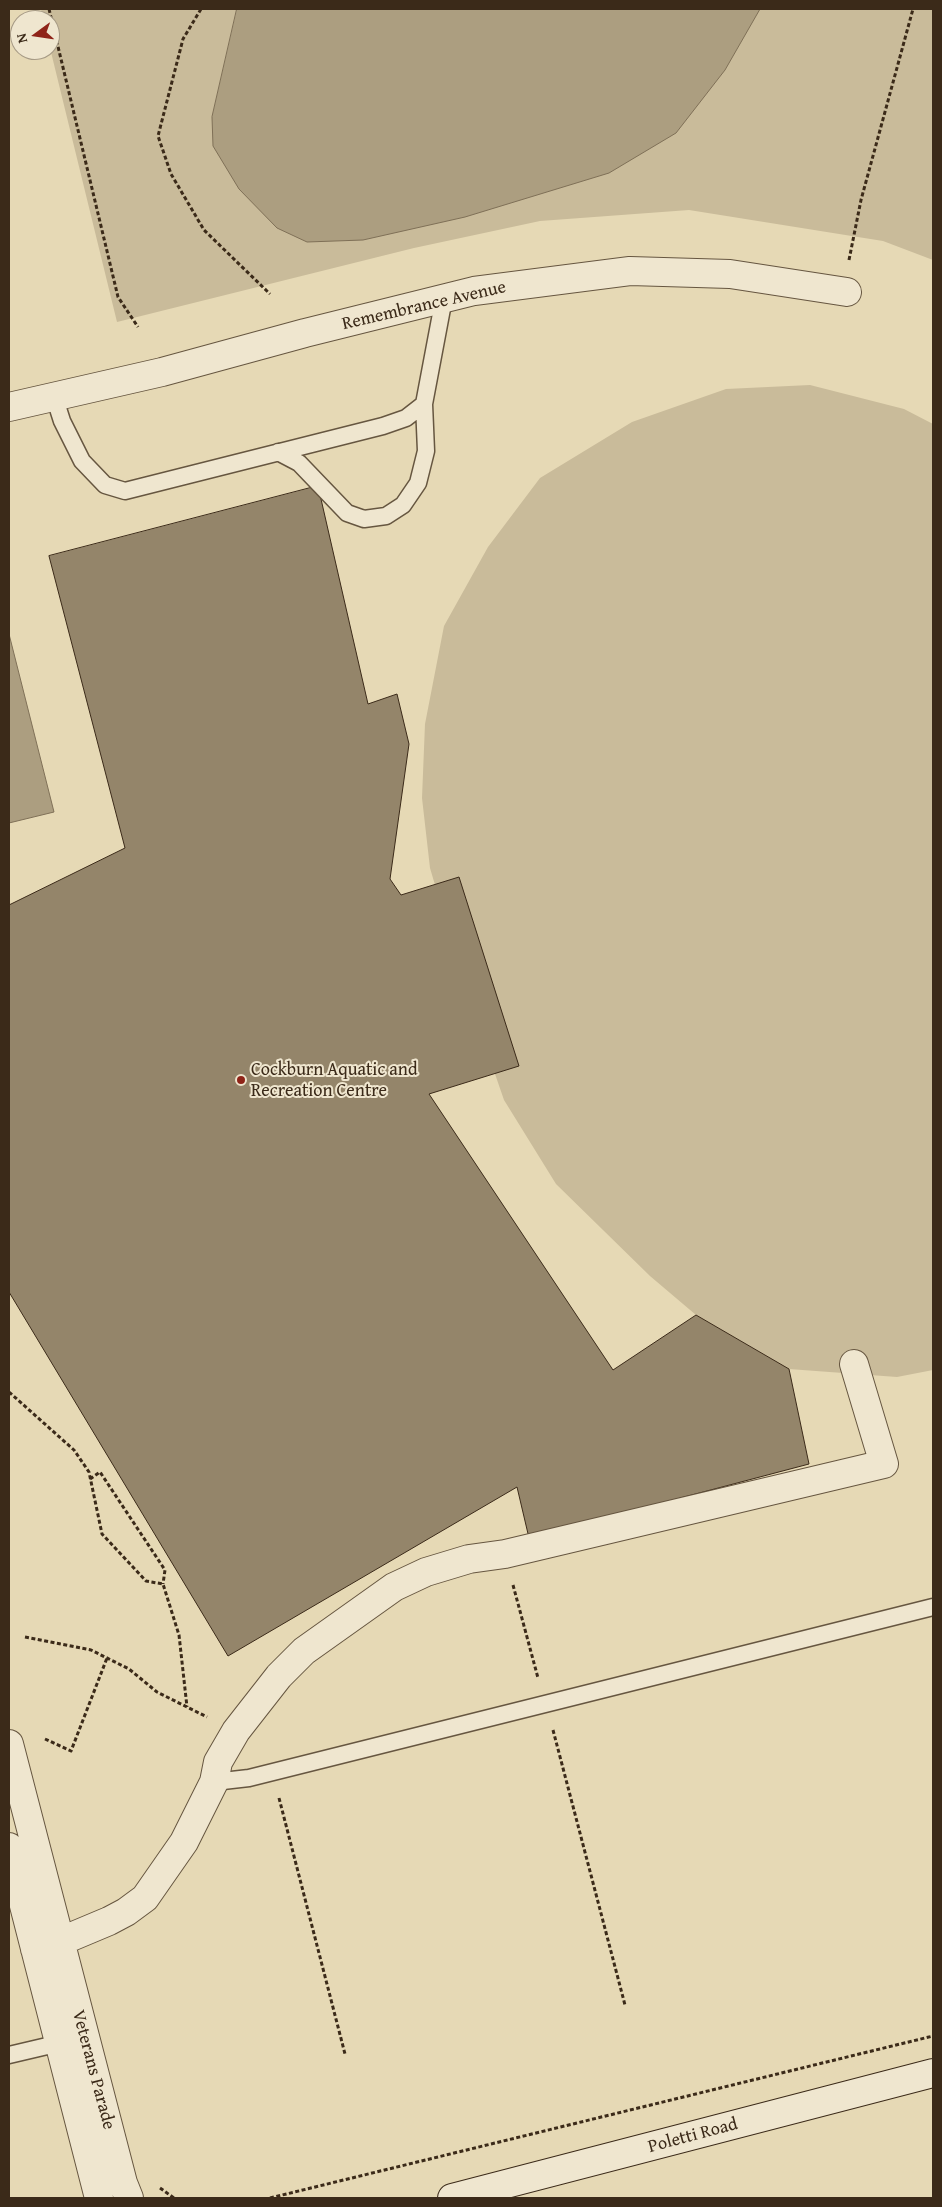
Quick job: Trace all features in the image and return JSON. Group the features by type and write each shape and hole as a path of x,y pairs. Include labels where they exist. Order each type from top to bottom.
{"street":[{"name":"Remembrance Avenue","path":"9,407 162,372 474,291 630,271 730,274 846,292"},
{"path":"47,1945 110,1921 126,1912 144,1898 184,1842 214,1782 218,1762 236,1731 279,1676 304,1651 394,1588 426,1572 469,1560 505,1554 884,1464 854,1364"},
{"name":"Veterans Parade","path":"9,1744 47,1945 60,2043 99,2198"},
{"name":"Veterans Parade","path":"9,1847 47,1945 122,2183 129,2198"},
{"name":"Poletti Road","path":"452,2198 933,2073"}],"lane":[{"path":"278,452 299,463 347,513 364,519 386,516 403,505 418,484 426,451 424,404 444,298"},
{"path":"54,396 62,421 82,461 105,485 125,490 384,426 406,418 424,404"},
{"path":"214,1782 272,1772 933,1607"},
{"path":"9,2055 60,2043"}],"path":[{"path":"49,9 118,297 138,327"},
{"path":"200,9 183,40 158,136 171,174 204,230 270,294"},
{"path":"846,292 850,249 861,200 913,9"},
{"path":"9,1392 74,1450 89,1472 102,1534 146,1582 163,1584"},
{"path":"90,1479 100,1472 165,1570 163,1584 179,1635 188,1707"},
{"path":"512,1582 537,1675"},
{"path":"25,1636 91,1650 129,1669 157,1692 236,1731"},
{"path":"45,1739 71,1751 107,1658"},
{"path":"546,1704 624,2005"},
{"path":"272,1772 345,2054"},
{"path":"270,2198 933,2036"}],"shaded area":[{"path":"237,9 760,9 725,70 676,133 609,173 465,217 363,240 307,242 277,228 239,189 213,146 212,117"},
{"path":"933,9 933,260 883,241 689,210 540,221 414,248 117,322 53,60 60,60 60,10 41,10"},
{"path":"810,385 904,409 933,424 933,1370 897,1377 789,1369 696,1315 650,1276 556,1184 504,1100 466,990 430,868 422,798 425,724 444,626 488,547 540,478 632,422 726,389"},
{"path":"9,634 54,812 9,823"}],"building":[{"name":"Cockburn Aquatic and Recreation Centre","path":"318,486 368,704 397,694 409,744 390,879 401,895 459,877 519,1066 429,1094 613,1370 696,1315 789,1369 809,1464 529,1538 517,1487 228,1656 9,1292 9,905 125,848 49,556"}],"place":[{"name":"Cockburn Aquatic and Recreation Centre","path":"241,1080"}]}
